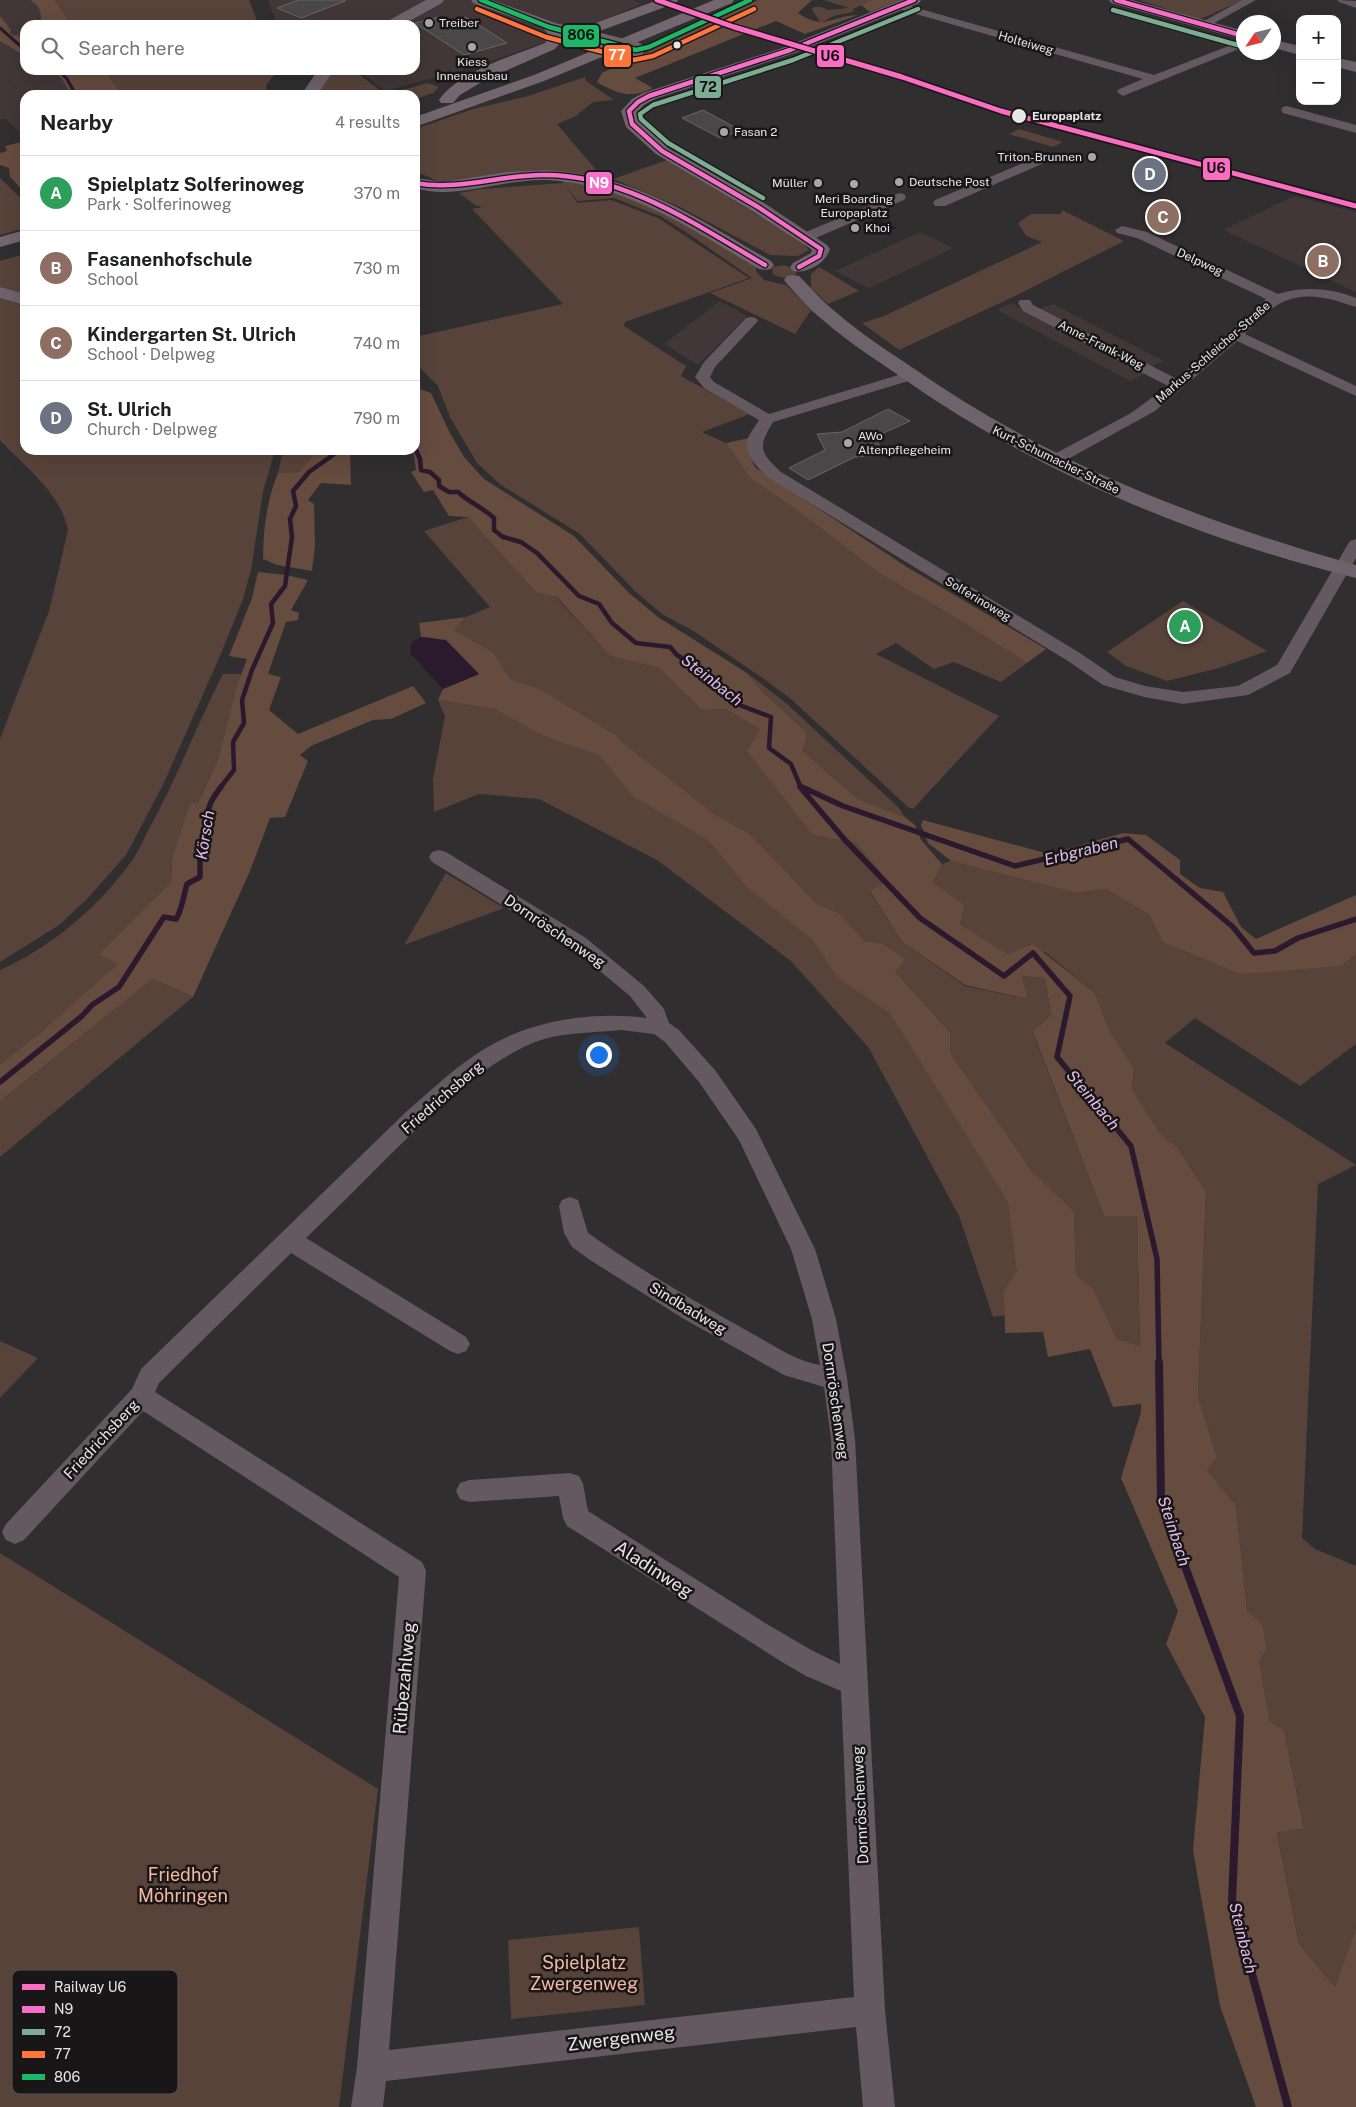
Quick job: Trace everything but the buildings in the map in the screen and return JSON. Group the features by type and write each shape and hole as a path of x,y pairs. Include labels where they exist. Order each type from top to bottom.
{"highway":[{"path":"549,27 570,30 592,29 671,0"},
{"path":"420,119 452,103 704,0"},
{"path":"420,110 452,103 540,78 727,0"},
{"path":"452,103 483,104 526,94 610,64 632,54 636,50 649,47 750,0"},
{"path":"452,103 452,93 484,74 550,46 558,37 556,32 549,27"},
{"path":"0,242 20,236"},
{"path":"0,252 20,246"}],"street":[{"path":"462,0 519,15"},
{"path":"420,184 446,187 511,177 546,175 601,182 629,191 660,205 765,266 762,274 767,278 784,282 820,255 821,250 806,237 679,162 648,140 632,124 629,111 633,106 649,96 782,53 914,0"},
{"path":"1116,0 1236,34"},
{"path":"1203,25 1250,0"},
{"path":"1343,0 1356,5"},
{"path":"481,1 549,27 636,50"},
{"path":"399,20 429,2"},
{"name":"Holteiweg","path":"899,6 1155,79"},
{"path":"1123,92 1236,45"},
{"path":"1281,46 1296,50"},
{"path":"1341,63 1356,67"},
{"path":"312,90 323,75"},
{"path":"1287,110 1356,129"},
{"path":"940,203 1040,160"},
{"path":"806,237 899,197"},
{"name":"Delpweg","path":"1122,230 1142,236 1276,298"},
{"name":"Kurt-Schumacher-Straße","path":"796,273 823,312 910,376 960,410 1053,461 1144,502 1240,537 1349,570"},
{"path":"0,292 20,298"},
{"name":"Markus-Schleicher-Straße","path":"1053,461 1129,420 1162,399 1276,298 1292,294 1327,294 1356,303"},
{"name":"Anne-Frank-Weg","path":"1025,303 1028,308 1178,385"},
{"path":"751,321 709,364 702,376 709,385 767,419 910,376"},
{"path":"1235,335 1356,392"},
{"name":"Solferinoweg","path":"767,419 756,438 755,451 760,461 775,475 1074,657 1109,681 1144,691 1183,698 1242,691 1284,669 1349,570"},
{"path":"1349,570 1356,544"},
{"name":"Dornröschenweg","path":"439,857 550,924 598,958 637,991 657,1014 658,1028 672,1036 707,1076 748,1135 803,1250 824,1319 835,1378 843,1439 870,2010 879,2107"},
{"name":"Friedrichsberg","path":"15,1532 141,1396 150,1376 416,1116 462,1076 493,1054 523,1038 560,1028 620,1022 658,1028"},
{"name":"Sindbadweg","path":"570,1206 575,1233 580,1240 598,1253 692,1312 793,1368 835,1378"},
{"path":"290,1240 458,1344"},
{"name":"Rübezahlweg","path":"141,1396 413,1571 372,2067 367,2107"},
{"name":"Aladinweg","path":"469,1491 570,1484 576,1518 669,1580 779,1646 834,1677 854,1681"},
{"name":"Zwergenweg","path":"372,2067 870,2010"}],"shaded area":[{"path":"0,0 49,0 61,20 20,20 20,75 95,75 105,90 20,90 20,132 4,118 0,119"},
{"path":"30,0 55,0 68,20 41,20 40,11"},
{"path":"268,0 633,0 642,4 565,35 477,66 389,90 384,90 364,75 420,75 420,20 275,20"},
{"path":"758,0 812,0 798,13 821,22 858,15 805,34 776,21 635,78 653,88 638,93 624,94 611,90 597,82 602,73"},
{"path":"872,0 901,0 870,12 861,5"},
{"path":"0,16 11,30 10,33 20,38 20,53 0,41"},
{"path":"58,75 108,75 119,90 68,90"},
{"path":"20,142 20,188 10,177 9,168 0,165 0,153 7,151 5,146"},
{"path":"1294,196 1356,212 1356,292 1223,230"},
{"path":"878,218 897,228 881,235 862,225"},
{"path":"920,232 954,248 869,288 835,271"},
{"path":"720,301 747,316 698,365 664,344"},
{"path":"1011,303 1145,374 1130,381 997,310"},
{"path":"1053,304 1164,361 1150,367 1039,309"},
{"path":"420,389 431,393 464,457 484,479 574,536 629,593 658,617 747,673 763,692 807,733 803,751 858,799 905,817 915,825 921,840 942,864 933,882 965,905 960,924 1008,954 1033,944 1095,993 1110,1032 1134,1068 1132,1089 1161,1135 1177,1147 1206,1191 1198,1396 1217,1457 1207,1470 1236,1506 1247,1610 1263,1625 1267,1649 1259,1661 1270,1721 1284,1730 1304,1828 1277,1832 1299,1944 1335,1987 1356,1927 1356,2107 1256,2107 1220,2006 1193,1850 1205,1717 1166,1644 1178,1611 1121,1478 1141,1412 1141,1404 1113,1407 1090,1349 1048,1357 1043,1332 1005,1333 1004,1291 1017,1271 1008,1202 890,1013 837,977 813,940 747,887 707,839 634,797 599,755 544,736 494,709 438,700 443,689 479,674 433,638 421,637 419,623 466,617 454,630 493,652 511,680 538,688 616,735 621,741 716,815 750,834 817,904 839,913 865,941 883,944 905,959 895,972 950,1032 951,1054 1032,1171 1074,1211 1076,1275 1093,1288 1117,1339 1140,1346 1137,1216 1104,1216 1033,1032 1051,1015 1045,978 1022,976 1027,999 965,985 902,942 870,891 887,881 856,843 813,835 747,751 760,730 726,709 702,710 659,668 610,656 557,597 536,592 468,517 449,516 433,490 424,492 411,472 416,470 414,455 420,455"},
{"path":"749,438 749,454 755,467 907,567 1046,649 1027,663 946,612 880,574 805,516 750,478 726,443"},
{"path":"314,455 350,455 351,485 321,483 308,500 314,504 315,546 312,571 277,565 263,559 266,515 278,473 299,472"},
{"path":"258,572 308,580 291,610 299,613 298,620 286,622 268,674 281,677 269,710 298,734 413,686 426,703 391,719 373,720 311,746 300,755 308,761 285,817 270,818 250,871 193,997 153,979 0,1101 0,1064 40,1033 118,964 99,955 171,882 172,859 190,804 198,803 218,759 238,683 247,659 229,656 252,598"},
{"path":"421,637 446,640 479,674 443,689 410,653 412,642"},
{"path":"923,820 1049,854 1123,833 1146,835 1180,860 1180,874 1200,888 1223,892 1241,927 1256,939 1356,895 1356,954 1341,966 1241,974 1163,942 1149,915 1106,889 1076,893 951,861 928,843 921,825"}],"green space":[{"path":"55,0 249,0 257,20 68,20"},
{"path":"824,0 872,0 853,9 854,11 820,22 812,10 813,7 829,10 849,8"},
{"path":"1139,0 1243,0 1197,19"},
{"path":"108,75 274,75 267,84 266,90 119,90"},
{"path":"360,75 380,90 320,90 327,76"},
{"path":"585,77 586,81 614,100 593,102 576,116 557,124 603,178 530,171 442,183 420,173 420,127 473,109 528,96"},
{"path":"427,83 439,87 433,93 420,97 420,90 403,90"},
{"path":"1019,129 1063,142 1053,147 1009,134"},
{"path":"667,160 802,242 809,250 798,256 770,255 678,206 613,179"},
{"path":"0,178 20,197 20,229 0,235"},
{"path":"560,179 596,184 653,205 756,266 756,271 764,280 786,285 812,311 795,334 710,293 752,278 662,217 614,198 578,201 565,186 578,203 611,200 658,218 749,278 625,322 624,326 686,366 681,376 750,414 702,432 726,443 750,478 805,516 880,574 946,612 1027,663 1001,682 954,662 934,669 896,643 876,654 999,716 913,809 908,807 791,699 695,632 662,614 635,591 580,534 501,485 477,463 450,417 438,386 420,368 420,336 563,304 472,209 482,207 475,205 459,193 481,189 563,183"},
{"path":"1062,210 1124,241 1015,296 899,350 862,323 884,316 1042,242 1026,236 1018,223 1031,214 1061,214"},
{"path":"20,255 20,295 0,287 0,261"},
{"path":"784,265 796,270 796,274 784,278 772,273 773,267"},
{"path":"819,267 859,291 828,304 811,288 811,274"},
{"path":"0,298 20,304 20,455 274,455 263,492 251,570 243,599 163,785 126,855 87,899 59,925 0,962 0,739 49,611 68,530 58,504 50,492 0,440"},
{"path":"282,455 314,455 299,472 278,473"},
{"path":"468,517 536,591 556,597 610,656 659,668 702,710 726,709 760,730 813,835 856,843 887,881 870,892 902,942 965,986 1026,999 1022,976 1045,978 1051,1015 1033,1033 1104,1216 1137,1215 1140,1346 1117,1339 1093,1288 1076,1275 1074,1211 1032,1171 951,1054 950,1032 895,972 904,959 883,944 865,941 839,913 817,904 750,834 716,815 621,741 616,735 538,688 511,680 493,652 454,630 466,617 490,607 424,531"},
{"path":"1183,601 1267,651 1219,668 1167,681 1126,666 1107,652"},
{"path":"747,673 786,703 899,808 905,817 858,799 803,751 807,733 763,692"},
{"path":"223,674 241,674 218,759 172,859 171,882 100,955 119,964 40,1033 0,1064 0,970 38,950 74,924 106,893 133,859 170,788"},
{"path":"438,700 494,709 520,723 596,732 918,1021 1071,1305 993,1317 959,1216 869,1048 791,961 657,860 539,799 479,794 434,812 433,779 445,716"},
{"path":"951,861 1076,893 1106,889 1149,915 1163,942 1341,966 1356,954 1356,1044 1300,1086 1195,1018 1165,1043 1356,1165 1318,1184 1302,1538 1315,1549 1356,1566 1356,1927 1335,1987 1299,1944 1277,1831 1304,1827 1284,1730 1270,1721 1259,1661 1267,1649 1263,1625 1247,1610 1236,1506 1206,1470 1217,1457 1198,1396 1206,1191 1177,1147 1161,1136 1132,1089 1134,1068 1110,1032 1095,993 1045,952 1008,954 960,924 965,905 933,882 942,864"},
{"path":"446,873 504,908 404,945"},
{"path":"153,979 193,997 0,1157 0,1101"},
{"path":"0,1341 38,1358 0,1398"},
{"name":"Friedhof Möhringen","path":"0,1553 378,1789 339,2107 0,2107"},
{"name":"Spielplatz Zwergenweg","path":"639,1927 645,2005 511,2019 508,1940"}],"waterway":[{"name":"Körsch","path":"0,28 20,46"},
{"name":"Körsch","path":"63,75 73,90"},
{"name":"Körsch","path":"220,788 234,770 233,742 244,723 242,700 252,670 273,623 271,604 285,586 292,537 290,519 296,506 293,491 309,472 333,455"},
{"name":"Steinbach","path":"418,455 421,470 430,472 439,480 439,486 449,492 458,492 490,514 494,518 494,530 503,537 521,542 537,553 579,596 599,604 612,623 636,643 670,647 677,655 712,677 737,704 771,717 769,748 791,764 801,788"},
{"name":"Körsch","path":"0,1082 82,1016 92,1005 119,987 164,917 176,919 187,884 200,877 200,846 209,831 207,818 209,808 221,787"},
{"name":"Steinbach","path":"800,787 845,840 920,918 1004,976 1033,953 1070,996 1057,1057 1131,1146 1157,1259 1159,1363"},
{"name":"Erbgraben","path":"802,787 843,806 1015,866 1128,839 1233,927 1254,953 1275,951 1298,938 1356,919"},
{"name":"Steinbach","path":"1159,1362 1161,1501 1240,1716 1232,1900 1288,2107"}],"rail line":[{"name":"U6","path":"657,0 734,27 902,77 1001,111 1356,206"}],"transit line":[{"name":"806","path":"481,0 549,27 636,50 649,47 750,0"},
{"name":"N9","path":"799,267 819,256 821,249 758,207 662,151 632,124 629,111 638,102 649,96 790,50 914,0"},
{"name":"N9","path":"1116,0 1236,34"},
{"name":"77","path":"477,9 546,37 634,60 653,56 754,9"},
{"name":"72","path":"763,198 668,143 641,119 640,114 653,105 793,60 918,9"},
{"name":"72","path":"1113,10 1236,45"},
{"name":"N9","path":"420,184 447,187 530,175 576,178 605,185 661,207 765,265"}],"place":[{"name":"Treiber","path":"429,23"},
{"name":"Kiess Innenausbau","path":"472,47"},
{"name":"Europaplatz","path":"1019,116"},
{"name":"Fasan 2","path":"724,132"},
{"name":"Triton-Brunnen","path":"1092,157"},
{"name":"St. Ulrich","path":"1150,174"},
{"name":"Deutsche Post","path":"899,182"},
{"name":"Müller","path":"818,183"},
{"name":"Meri Boarding Europaplatz","path":"854,184"},
{"name":"Kindergarten St. Ulrich","path":"1163,217"},
{"name":"Khoi","path":"855,228"},
{"name":"Fasanenhofschule","path":"1323,261"},
{"name":"AWo Altenpflegeheim","path":"848,443"},
{"name":"Spielplatz Solferinoweg","path":"1185,626"}]}
